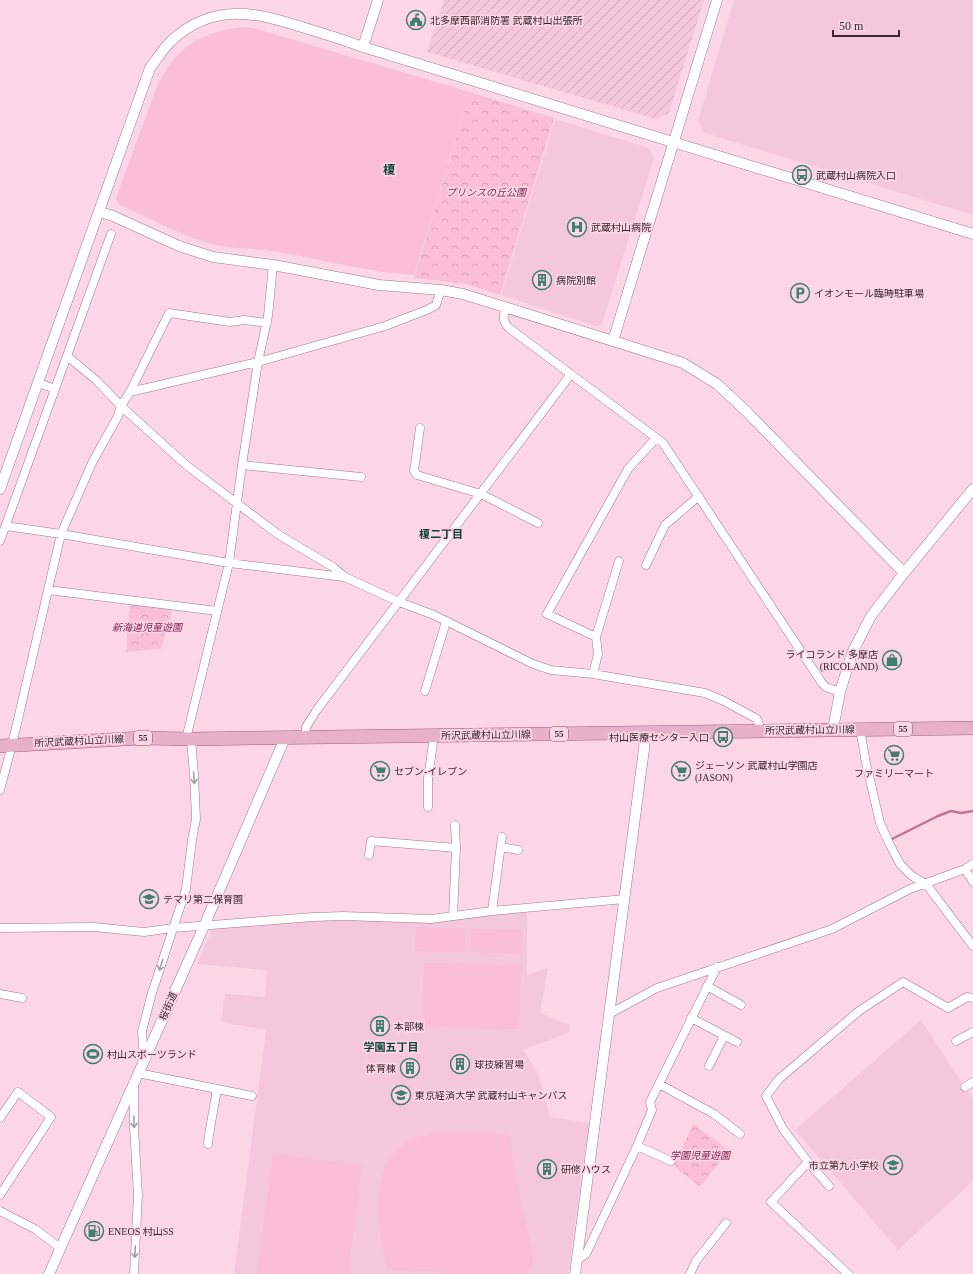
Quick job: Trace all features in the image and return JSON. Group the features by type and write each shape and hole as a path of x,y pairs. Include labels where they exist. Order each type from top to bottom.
{"main road":[{"name":"所沢武蔵村山立川線","path":"6,745 142,738 285,738 973,728"}],"street":[{"path":"363,47 378,0"},
{"path":"613,340 717,0"},
{"path":"0,489 100,212 150,68 170,41 185,30 213,17 242,13 256,14 281,20 363,47 675,141 973,234"},
{"path":"100,212 113,216 179,246 213,257 273,264 379,286 441,290 463,294 613,340 683,364 717,384 746,411 904,573"},
{"path":"0,541 111,234"},
{"path":"144,1060 142,1030 186,889 196,819 194,776 188,739 229,563 258,362 267,323 273,264"},
{"path":"130,392 258,362 385,326 436,305 441,290"},
{"path":"506,308 503,317 504,322 509,328 663,443 822,683 826,688 840,692"},
{"path":"0,790 6,745 48,590 61,534 92,463 118,416 121,406 130,392 169,313 230,322 244,320 267,323"},
{"path":"67,356 96,380 121,406 186,465 279,535 333,567 345,577 399,602 434,615 533,664 551,670 592,674 705,693 724,701 757,719 761,731"},
{"path":"305,737 306,727 316,711 571,374"},
{"path":"39,383 55,389"},
{"path":"420,428 414,472 481,494 538,524"},
{"path":"596,638 547,614 628,469 656,438"},
{"path":"242,465 361,477"},
{"path":"833,729 840,692 852,653 871,616 973,489"},
{"path":"646,565 665,525 699,496"},
{"path":"6,526 229,563 345,577"},
{"path":"592,674 598,654 596,638 619,561"},
{"path":"48,590 217,611"},
{"path":"425,691 446,622"},
{"path":"860,729 866,763 880,823 889,843 900,864 912,876 926,884 973,946"},
{"path":"575,1274 625,899 645,733"},
{"path":"428,807 428,778 434,736"},
{"name":"桜街道","path":"49,1274 204,926 285,738"},
{"path":"453,916 456,848 455,825"},
{"path":"492,911 502,837"},
{"path":"369,855 371,841 456,848"},
{"path":"501,847 518,850"},
{"path":"610,1012 657,988 832,929 910,890 965,869 973,864"},
{"path":"965,869 973,882"},
{"path":"0,928 94,927 144,932 173,928 313,917 343,916 431,919 492,911 625,899"},
{"path":"577,1260 586,1254 637,1146 652,1110 650,1102 717,967"},
{"path":"829,1186 808,1162 783,1129 766,1096 779,1079 859,1011 903,982 948,1008 967,997 973,998"},
{"path":"707,986 741,1005"},
{"path":"0,994 22,998"},
{"path":"691,1018 736,1042"},
{"path":"956,1041 973,1032"},
{"path":"709,1066 724,1036"},
{"path":"138,1073 252,1096"},
{"path":"965,1087 973,1082"},
{"path":"134,1083 134,1126 138,1195 134,1274"},
{"path":"659,1084 714,1114 740,1134"},
{"path":"208,1144 211,1118 214,1111 217,1089"},
{"path":"0,1118 18,1092 51,1117 0,1195"},
{"path":"637,1146 671,1161"},
{"path":"808,1162 771,1202 848,1274"},
{"path":"0,1211 35,1228 60,1248"},
{"path":"690,1274 696,1261 726,1223"}],"shaded area":[{"path":"441,0 704,0 669,113 656,119 427,52 444,1"},
{"path":"734,0 973,0 973,215 705,133 698,121"},
{"name":"武蔵村山病院","path":"555,119 649,148 654,158 602,324 596,326 501,295"},
{"name":"東京経済大学 武蔵村山キャンパス","path":"527,910 527,975 548,968 540,1013 570,1025 570,1032 523,1050 538,1073 550,1117 589,1123 568,1274 234,1274 266,1030 221,1022 225,994 265,997 267,970 197,964 213,927 289,919 431,922"},
{"path":"921,1020 973,1100 973,1181 898,1250 795,1130"}],"green space":[{"path":"244,27 257,29 470,92 414,275 361,268 273,251 212,244 182,234 118,204 116,198 156,89 172,62 190,44 201,38 228,29"},
{"name":"プリンスの丘公園","path":"470,92 554,118 500,295 467,284 414,278"},
{"name":"新海道児童遊園","path":"130,604 173,608 161,649 126,652"},
{"path":"416,927 466,929 465,952 415,951"},
{"path":"471,929 522,930 521,954 471,952"},
{"path":"424,963 521,965 519,1029 422,1027"},
{"name":"学園児童遊園","path":"693,1124 729,1150 700,1187 674,1166"},
{"path":"444,1132 479,1132 510,1135 514,1171 533,1254 532,1267 525,1274 450,1274 428,1271 388,1270 379,1223 378,1206 383,1174 389,1160 401,1146 418,1138"},
{"path":"273,1154 362,1166 348,1274 257,1274"}],"waterway":[{"path":"892,839 951,811 961,813 973,811"}],"place":[{"name":"北多摩西部消防署 武蔵村山出張所","path":"416,20"},
{"name":"武蔵村山病院入口","path":"802,175"},
{"name":"武蔵村山病院","path":"577,227"},
{"name":"病院別館","path":"542,280"},
{"name":"イオンモール臨時駐車場","path":"800,293"},
{"name":"ライコランド 多摩店 (RICOLAND)","path":"892,660"},
{"name":"村山医療センター入口","path":"723,737"},
{"name":"ファミリーマート","path":"894,755"},
{"name":"セブン-イレブン","path":"380,771"},
{"name":"ジェーソン 武蔵村山学園店 (JASON)","path":"681,771"},
{"name":"テマリ第二保育園","path":"149,899"},
{"name":"本部棟","path":"380,1026"},
{"name":"村山スポーツランド","path":"93,1054"},
{"name":"球技練習場","path":"460,1064"},
{"name":"体育棟","path":"410,1068"},
{"name":"東京経済大学 武蔵村山キャンパス","path":"401,1095"},
{"name":"市立第九小学校","path":"893,1165"},
{"name":"研修ハウス","path":"547,1169"},
{"name":"ENEOS 村山SS","path":"94,1231"}],"district":[{"name":"榎","path":"389,170"},
{"name":"榎二丁目","path":"441,534"},
{"name":"学園五丁目","path":"391,1047"}]}
